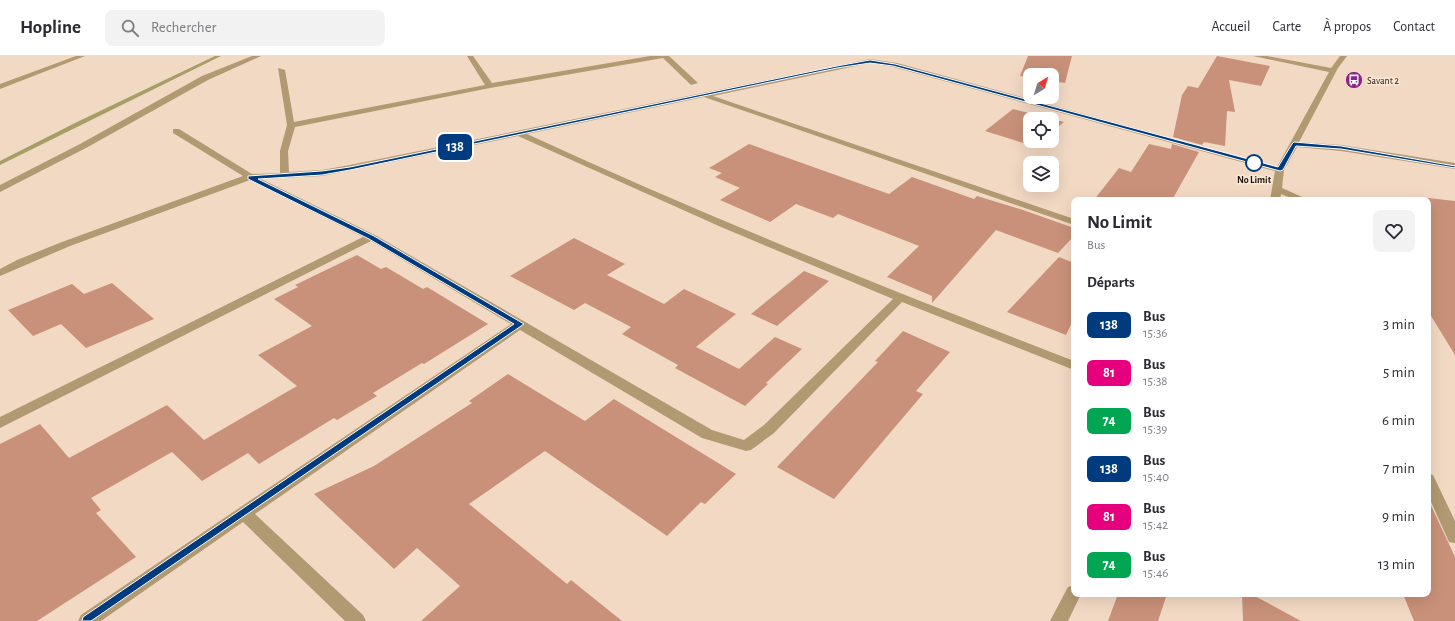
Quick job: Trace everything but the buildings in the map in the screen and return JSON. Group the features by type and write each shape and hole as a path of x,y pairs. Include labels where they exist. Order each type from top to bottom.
{"street":[{"path":"0,87 82,56"},
{"path":"0,189 83,146 205,78 258,56"},
{"path":"470,56 490,86"},
{"path":"291,125 490,86 662,56"},
{"path":"666,56 694,83"},
{"path":"1256,56 1334,71"},
{"path":"1276,197 1280,170 1334,71 1344,56"},
{"path":"0,273 21,262 66,244 250,178 322,173 350,168 870,62 894,65 1280,170"},
{"path":"281,70 291,125 284,151 285,176"},
{"path":"703,95 1071,221"},
{"path":"176,131 250,178 371,237 707,434 746,446 769,429 900,298"},
{"path":"518,133 641,189 900,298 1071,365"},
{"path":"1294,144 1348,149 1455,166"},
{"path":"1277,189 1297,197"},
{"path":"0,423 371,237"},
{"path":"87,621 520,324"},
{"path":"1431,485 1455,537"},
{"path":"244,513 357,621"},
{"path":"1059,621 1071,597"}],"waterway":[{"path":"0,163 77,124 219,56"}],"bus line":[{"name":"138","path":"87,621 520,324 371,237 250,178 322,173 385,162 837,67 870,62 894,65 1280,170 1294,144 1341,148 1427,160 1455,166"}],"place":[{"name":"Savant 2","path":"1354,80"},
{"name":"No Limit","path":"1254,163"}]}
